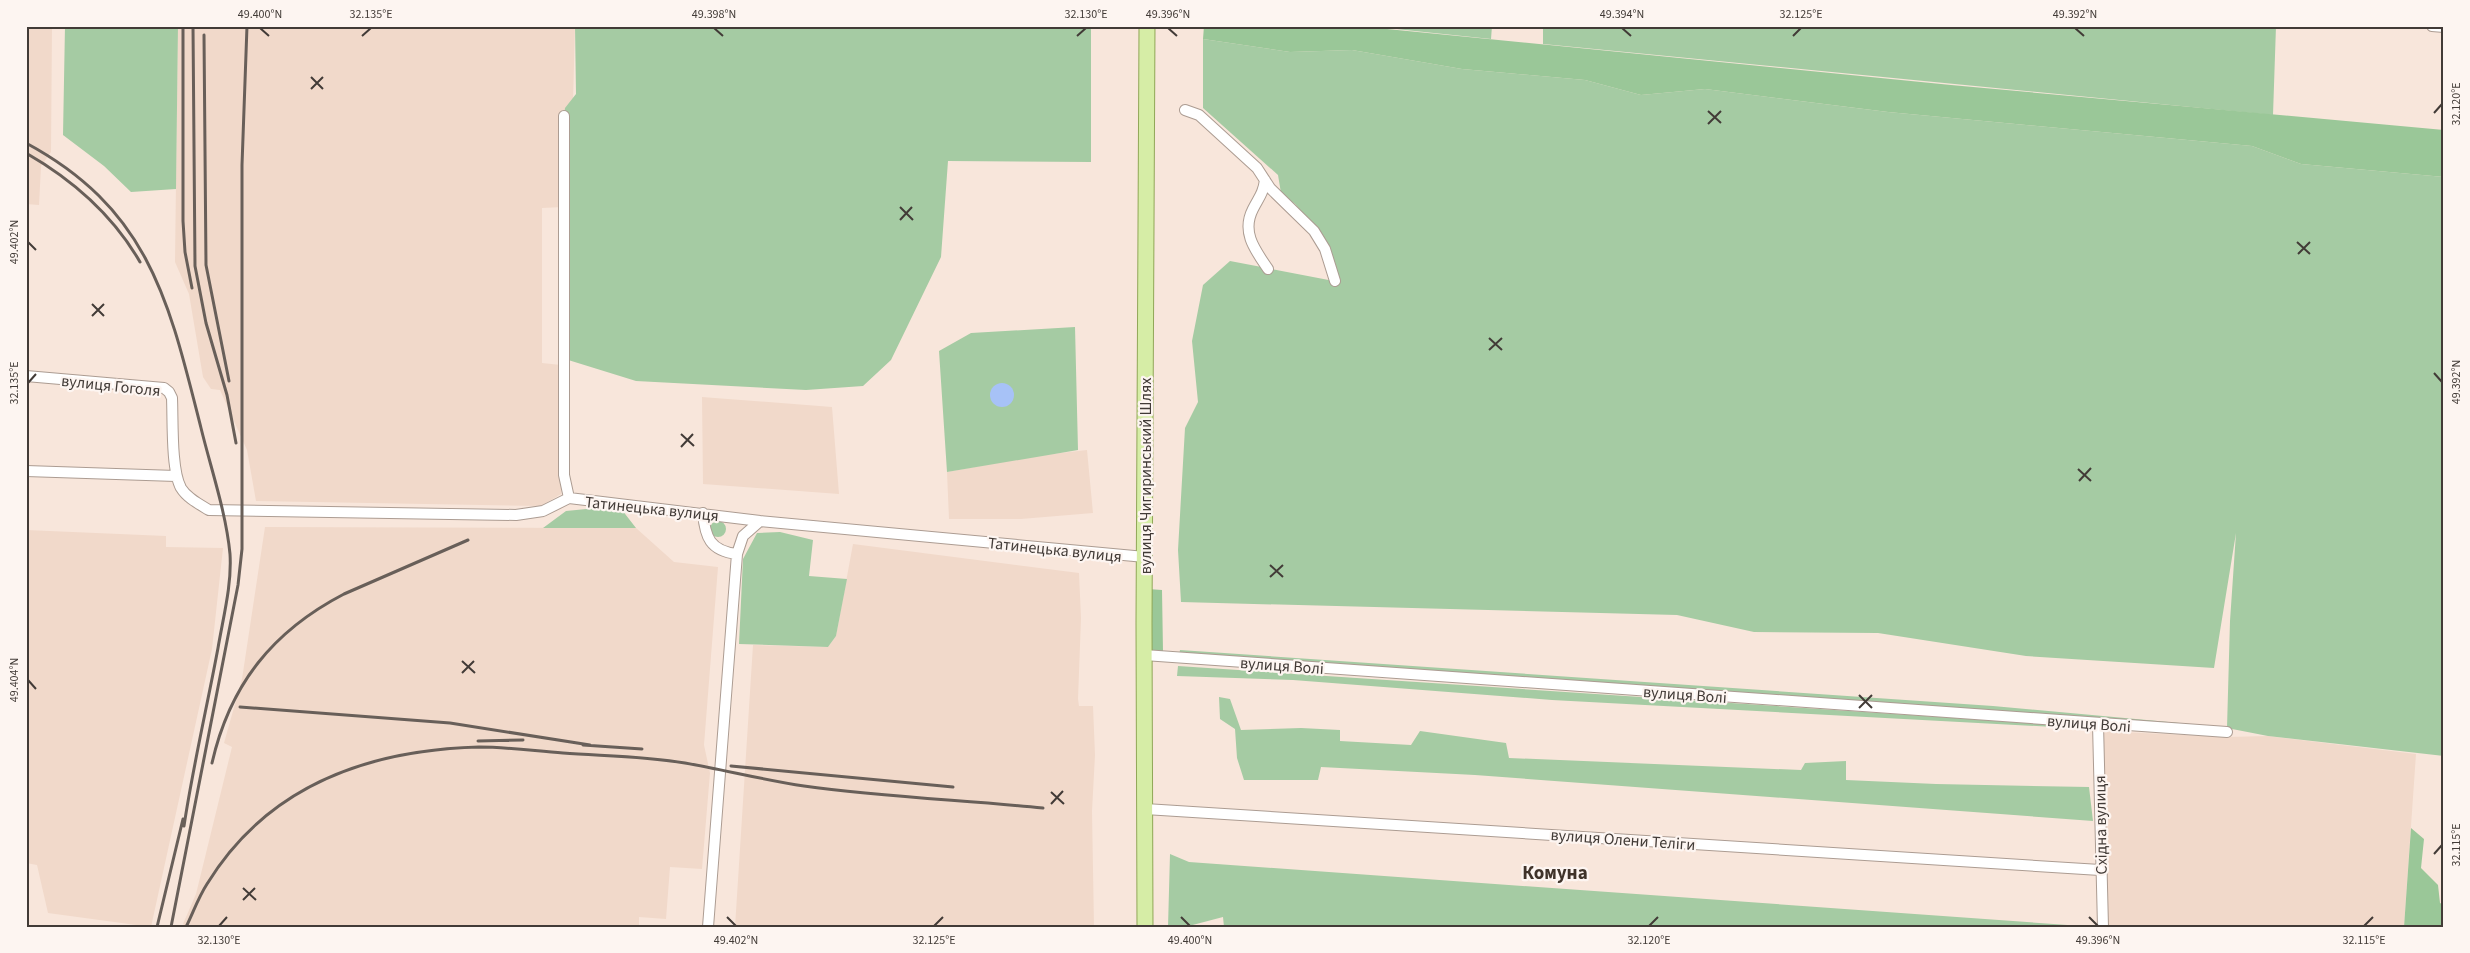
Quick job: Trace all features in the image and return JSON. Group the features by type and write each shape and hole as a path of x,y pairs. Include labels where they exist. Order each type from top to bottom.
{"main road":[{"name":"вулиця Чигиринський Шлях","path":"1145,927 1144,655 1147,26"}],"street":[{"path":"2432,26 2444,27"},
{"path":"1185,110 1200,115 1257,168 1270,188 1314,231 1325,249 1334,280"},
{"path":"564,116 564,474 570,498"},
{"path":"1265,180 1262,196 1248,218 1247,229 1253,246 1268,269"},
{"name":"вулиця Гоголя","path":"26,376 164,388 172,398 176,476"},
{"path":"26,472 176,476"},
{"name":"Татинецька вулиця","path":"176,476 182,489 190,498 209,510 516,515 543,511 570,498 760,521 1145,557"},
{"path":"703,513 704,529 709,540 727,553 737,554"},
{"path":"708,927 737,554 742,536 760,521"},
{"name":"вулиця Волі","path":"1144,655 2227,732"},
{"name":"Східна вулиця","path":"2098,724 2100,870 2103,927"},
{"name":"вулиця Олени Теліги","path":"1145,809 2100,870"}],"shaded area":[{"path":"26,26 52,26 51,152 41,166 39,205 26,204"},
{"path":"178,26 575,26 573,102 563,207 542,208 542,363 561,365 561,494 541,506 256,501 247,450 220,390 211,389 203,377 189,294 175,262"},
{"path":"702,397 832,407 839,494 703,484"},
{"path":"1087,450 1093,513 1021,519 949,519 947,472 1034,456"},
{"path":"265,527 636,528 674,562 718,567 704,745 710,773 702,869 670,867 666,919 639,917 639,927 187,927 183,924 196,894 232,747 224,743 242,679"},
{"path":"26,530 166,536 166,547 223,548 212,649 151,927 48,913 37,865 26,863"},
{"path":"853,544 1079,573 1081,618 1078,699 1079,706 1093,706 1095,755 1092,811 1094,927 735,927 753,645 828,647 836,636"},
{"path":"2100,731 2227,737 2268,736 2416,754 2404,927 2107,927"}],"green space":[{"path":"65,26 178,26 176,189 131,192 104,166 63,135"},
{"path":"575,26 1091,26 1091,162 948,161 941,257 891,360 863,386 806,390 636,381 565,359 564,116 565,108 576,94"},
{"path":"1204,26 1367,27 1951,85 2444,130 2444,177 2301,164 2252,146 1888,112 1705,89 1641,95 1585,80 1462,69 1352,50 1290,52 1203,39"},
{"path":"1367,26 1492,26 1491,39"},
{"path":"1543,26 2276,26 2273,115 1543,44"},
{"path":"1203,39 1290,52 1352,50 1462,69 1585,80 1641,95 1705,89 1888,112 2252,146 2301,164 2444,177 2444,756 2268,736 2227,728 2230,621 2236,533 2214,668 2026,656 1878,633 1754,632 1677,615 1181,602 1178,550 1185,428 1198,402 1192,341 1203,285 1230,261 1339,282 1327,242 1295,204 1281,193 1278,175 1203,108"},
{"path":"1075,327 1078,450 947,472 939,351 971,333"},
{"path":"607,507 622,510 636,528 543,528 566,511"},
{"path":"718,521 726,529 718,537 710,529"},
{"path":"780,532 813,540 809,576 847,579 836,636 828,647 739,644 743,559 757,533"},
{"path":"1148,589 1162,590 1163,652 1147,651"},
{"path":"1180,650 1993,706 2212,726 1179,655"},
{"path":"1178,666 2089,727 2090,729 1552,700 1293,680 1177,676"},
{"path":"1219,697 1230,699 1241,730 1301,728 1340,730 1340,741 1411,745 1420,731 1506,743 1509,758 1801,770 1805,763 1846,761 1846,780 2089,787 2093,821 1475,775 1321,767 1318,780 1244,780 1237,758 1235,729 1220,719"},
{"path":"2411,828 2424,839 2421,868 2438,885 2440,903 2444,905 2444,927 2404,927"},
{"path":"1170,854 1189,862 2096,927 1224,927 1223,917 1185,927 1168,927"}],"water":[{"path":"1002,383 1010,387 1014,395 1010,403 1002,407 994,403 990,395 994,387"}],"railway":[{"path":"183,26 183,221 185,252 192,288"},
{"path":"193,26 195,266 206,323 227,395 236,443"},
{"path":"171,927 238,585 242,549 242,165 247,26"},
{"path":"204,35 206,265 229,381"},
{"path":"26,143 68,169 101,198 127,229 148,263 178,340 222,506 230,554 228,589 184,826"},
{"path":"26,153 60,175 90,200 117,229 140,262"},
{"path":"212,763 230,708 243,685 258,663 296,625 344,594 468,540"},
{"path":"240,707 450,723 590,745"},
{"path":"478,741 523,740"},
{"path":"583,745 642,749"},
{"path":"186,927 204,889 231,850 259,822 290,798 324,780 360,766 398,756 438,750 490,747 624,756 685,763 789,784 834,790 1043,808"},
{"path":"731,766 953,787"},
{"path":"157,927 183,819"}],"district":[{"name":"Комуна","path":"1555,872"}]}
